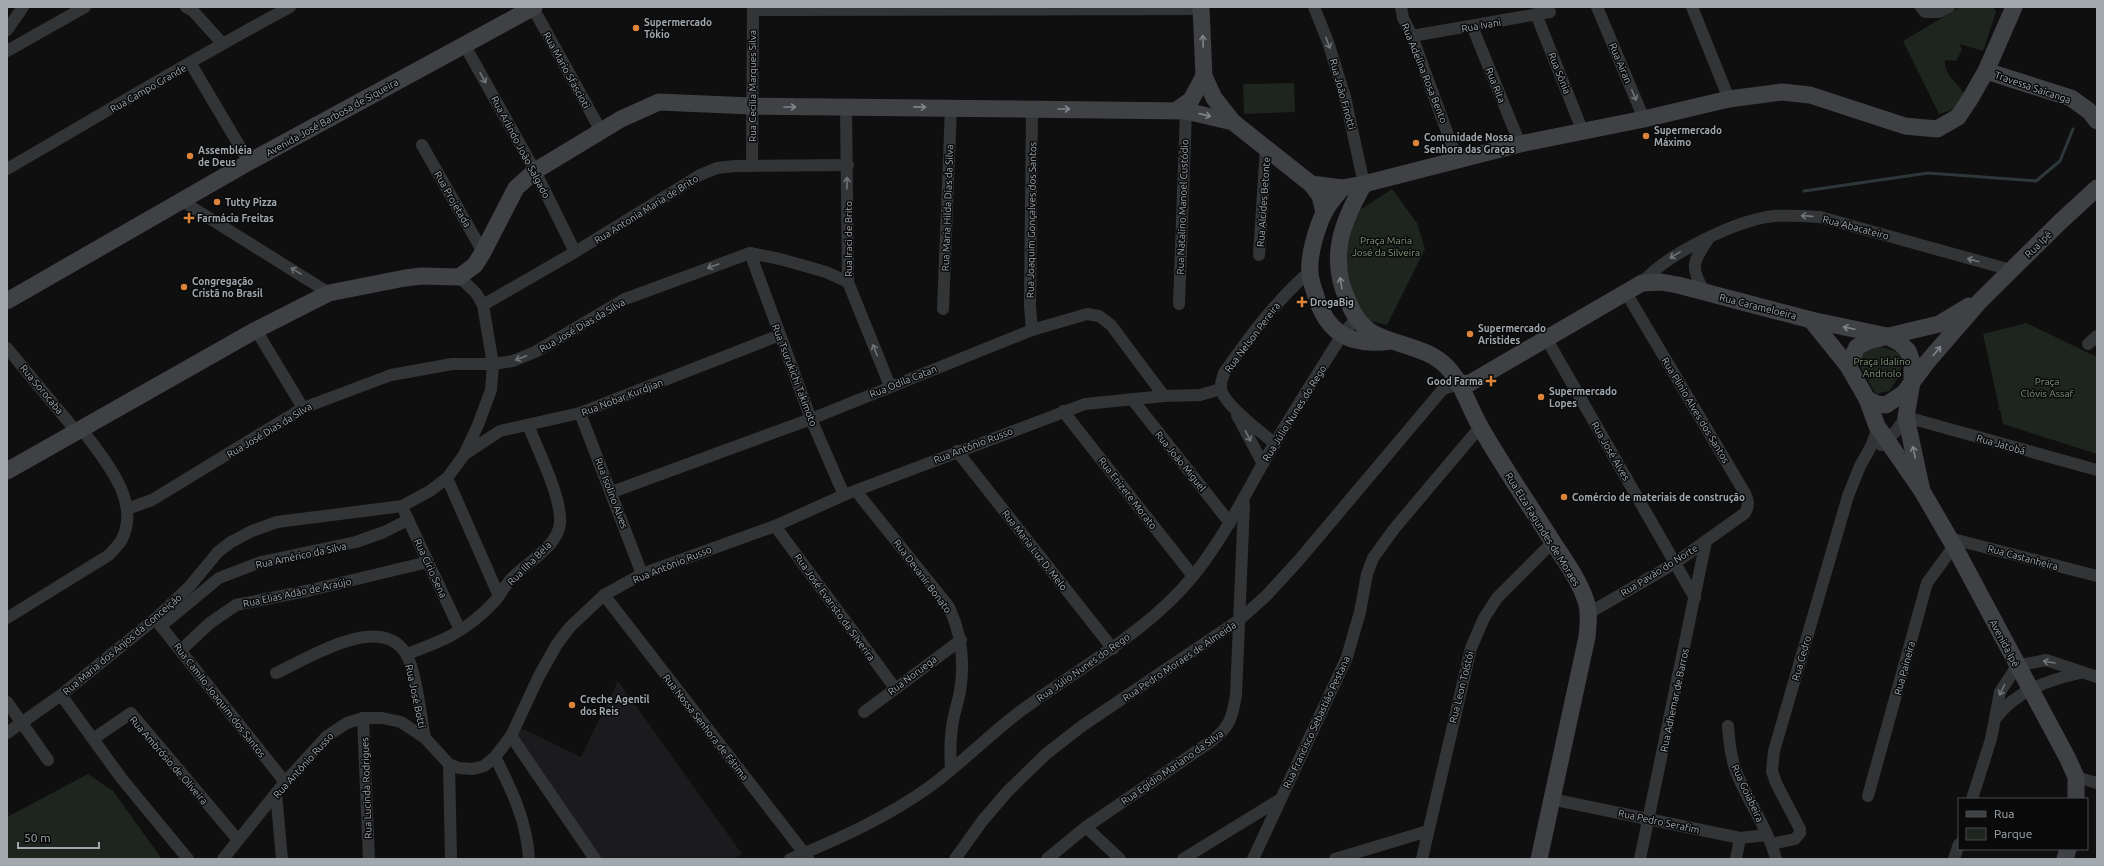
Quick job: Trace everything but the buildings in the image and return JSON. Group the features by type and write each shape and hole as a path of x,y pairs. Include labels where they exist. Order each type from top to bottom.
{"street":[{"path":"7,30 23,7"},
{"path":"7,51 85,7"},
{"path":"186,7 193,11 222,43"},
{"name":"Rua Campo Grande","path":"7,169 191,64 222,43 290,7"},
{"name":"Avenida José Barbosa de Siqueira","path":"7,301 249,162 533,7"},
{"name":"Rua Mario Sfascioti","path":"533,7 601,131"},
{"name":"Rua João Finotti","path":"1314,7 1328,42 1346,96 1364,184"},
{"name":"Rua Adelina Rosa Bento","path":"1401,7 1403,18 1412,36 1458,162"},
{"name":"Rua Airan","path":"1597,7 1644,119"},
{"path":"1692,7 1729,100"},
{"path":"1922,7 1925,12 1933,13 1949,7"},
{"path":"1311,184 1342,188 1364,184 1458,162 1520,144 1583,132 1729,100 1782,92 1810,95 1905,126 1937,129 1958,117 1986,71 2014,7"},
{"path":"753,8 1201,8 1204,76 1214,98 1233,122 1311,184 1320,196 1324,212"},
{"name":"Rua Cecília Marques Silva","path":"752,166 751,106 753,8"},
{"name":"Rua Ivani","path":"1412,36 1550,12"},
{"name":"Rua Sônia","path":"1536,14 1583,132"},
{"name":"Rua Rita","path":"1472,26 1520,144"},
{"name":"Rua Arlindo João Salgado","path":"464,44 535,171 575,252"},
{"path":"191,64 249,162"},
{"name":"Travessa Saicanga","path":"1986,71 2071,98 2089,111 2097,121"},
{"path":"1181,110 1196,94 1204,76"},
{"path":"7,471 256,330 329,293 422,276 460,278 475,265 483,252 509,198 516,188 535,171 621,118 659,102 751,106 1181,110 1233,122"},
{"name":"Rua Iraci de Brito","path":"846,107 848,166 848,282 890,386"},
{"name":"Rua Maria Hilda Dias da Silva","path":"943,309 951,108"},
{"name":"Rua Joaquim Gonçalves dos Santos","path":"1032,109 1030,306 1032,330"},
{"name":"Rua Natalino Manoel Custódio","path":"1179,304 1181,110"},
{"name":"Rua Projetada","path":"422,145 483,252"},
{"name":"Rua Alcides Betonte","path":"1259,255 1266,148"},
{"name":"Rua Antonia Maria de Brito","path":"483,305 575,252 700,175 717,168 752,166 848,166"},
{"name":"Rua Elza Fagundes de Moraes","path":"1364,184 1343,226 1338,247 1339,270 1343,291 1356,319 1370,331 1391,341 1415,348 1437,358 1448,368 1459,384 1480,427 1581,588 1589,613 1586,637 1539,859"},
{"name":"Rua Elza Fagundes de Moraes","path":"1342,188 1324,212 1314,244 1310,272 1318,303 1325,319 1342,335 1371,344 1391,341"},
{"name":"Rua Ipê","path":"1912,382 1980,300 2097,188"},
{"path":"182,200 329,293"},
{"name":"Rua Abacateiro","path":"1642,283 1649,274 1675,255 1709,238 1773,216 1820,217 2010,270"},
{"name":"Rua Carameloeira","path":"1705,292 1696,279 1694,266 1696,258 1709,238"},
{"path":"750,253 780,259 826,272 848,282"},
{"name":"Rua Tsurukichi Takimoto","path":"750,253 811,419 844,495"},
{"name":"Rua José Dias da Silva","path":"127,509 152,500 303,408 391,375 452,364 493,364 513,361 525,357 625,299 750,253"},
{"name":"Rua Nelson Pereira","path":"1221,390 1224,373 1249,338 1285,294 1310,272"},
{"name":"Rua Maria dos Anjos da Conceição","path":"7,733 61,695 158,622 209,563 231,542 252,531 277,522 402,506 430,491 447,478 464,454 491,390 493,364 483,305 476,293 460,278"},
{"name":"Rua Carameloeira","path":"1642,283 1661,282 1811,320 1887,336"},
{"path":"1459,384 1470,383 1625,291 1642,283"},
{"name":"Rua Plinio Alves dos Santos","path":"1625,291 1748,499 1748,507 1745,513 1728,525"},
{"name":"Rua Ipê","path":"1887,336 1939,324 1980,300"},
{"name":"Rua Odila Catan","path":"612,492 811,419 1032,330 1080,315 1087,314 1099,316 1111,325 1164,396"},
{"name":"Rua Júlio Nunes do Rego","path":"790,859 806,856 873,822 933,784 1022,710 1113,648 1162,608 1193,576 1230,523 1263,464 1342,335 1356,319"},
{"path":"1811,320 1848,366 1867,399 1878,404 1886,405 1896,400 1904,393 1912,382 1912,362 1908,351 1887,336 1868,341 1857,347 1848,366"},
{"path":"256,330 303,408"},
{"name":"Rua Nobar Kurdjian","path":"464,454 500,431 580,413 780,335"},
{"name":"Rua José Alves","path":"1546,338 1695,598"},
{"name":"Rua Sorocaba","path":"7,348 79,430 116,479 123,493 127,509"},
{"name":"Avenida Ipê","path":"1912,382 1906,417 1922,490"},
{"name":"Rua Pedro Moraes de Almeida","path":"956,859 983,820 1008,791 1046,754 1082,726 1239,620 1266,596 1299,560 1443,389 1459,384"},
{"path":"1221,390 1223,396 1234,409 1275,444"},
{"name":"Rua Antônio Russo","path":"223,859 285,782 327,736 337,728 363,718 382,718 401,722 425,738 449,764 459,768 473,769 484,766 495,757 511,736 539,676 557,644 581,615 604,595 642,574 775,526 844,495 957,451 1085,404 1164,396 1200,395 1221,390"},
{"name":"Rua João Miguel","path":"1132,399 1230,523"},
{"name":"Avenida Ipê","path":"1867,399 1877,426 1886,441 1922,490 1952,542 2017,666 2053,728 2076,777 2076,798"},
{"path":"1234,409 1263,464"},
{"name":"Rua Enizete Morato","path":"1063,411 1193,576"},
{"name":"Rua Isolino Alves","path":"580,413 612,492 642,574"},
{"name":"Rua Cedro","path":"1870,452 1886,441 1906,417"},
{"name":"Rua Jatobá","path":"1906,417 2097,470"},
{"name":"Rua Ilha Bela","path":"407,654 446,638 460,630 480,615 499,596 513,578 551,542 560,525 561,514 557,498 528,425"},
{"name":"Rua Cedro","path":"1770,840 1795,839 1800,833 1800,829 1776,783 1772,770 1774,751 1848,496 1860,466 1870,452 1876,438 1877,426"},
{"name":"Rua Francisco Sebastião Pestana","path":"1254,859 1347,657 1360,612 1367,574 1373,558 1394,529 1480,427"},
{"name":"Rua Maria Luz D. Melo","path":"957,451 1113,648"},
{"path":"447,478 499,596"},
{"name":"Rua Devanir Bonato","path":"856,491 949,607 956,622 961,640 961,684 952,726 951,768"},
{"name":"Rua Egídio Mariano da Silva","path":"1047,859 1086,827 1226,730 1233,713 1236,695 1244,498"},
{"name":"Rua Círio Sena","path":"402,506 460,630"},
{"path":"7,618 109,554 120,542 125,532 127,509"},
{"name":"Rua Américo da Silva","path":"158,622 219,578 261,562 356,542 384,532 408,520"},
{"name":"Rua Pavão do Norte","path":"1589,613 1675,563 1728,525"},
{"name":"Rua José Evaristo da Silverira","path":"775,526 895,688"},
{"name":"Rua Adhemar de Barros","path":"1640,859 1706,541"},
{"name":"Rua Leon Tolstói","path":"1422,859 1471,648 1484,618 1498,598 1552,542"},
{"name":"Rua Castanheira","path":"1952,542 2097,576"},
{"name":"Rua Paineira","path":"1868,796 1927,583 1952,542"},
{"name":"Rua Elias Adão de Araújo","path":"181,650 210,623 236,605 311,590 428,562"},
{"path":"209,563 219,578"},
{"name":"Rua Nossa Senhora de Fátima","path":"604,595 806,856"},
{"name":"Rua Camilo Joaquim dos Santos","path":"158,622 285,782"},
{"path":"276,673 330,647 363,637 377,636 387,638 401,647 407,654"},
{"name":"Rua Noruega","path":"864,712 961,640"},
{"name":"Rua José Botti","path":"407,654 416,687 425,738"},
{"path":"1972,798 1996,718 1996,708 2000,692 2017,666 2046,660 2080,673 2097,677"},
{"path":"1996,718 2008,703 2031,690 2053,679 2080,673"},
{"path":"61,695 122,779 188,859"},
{"path":"7,702 48,760"},
{"name":"Rua Ambrósio de Oliveira","path":"93,739 131,713 238,840"},
{"name":"Rua Lucinda Rodrigues","path":"363,718 369,859"},
{"name":"Rua Goiabeira","path":"1728,726 1731,756 1737,774 1770,840 1776,859"},
{"path":"511,736 595,859"},
{"path":"495,757 509,783 521,816 529,859"},
{"path":"449,764 451,859"},
{"path":"2076,777 2097,783"},
{"path":"276,793 282,859"},
{"path":"1183,859 1280,800"},
{"name":"Rua Pedro Serafim","path":"1551,800 1649,818 1740,838 1770,840"},
{"path":"1086,827 1120,859"},
{"path":"1335,859 1428,831"},
{"path":"1736,859 1740,838"},
{"path":"1954,859 1958,847"}],"shaded area":[{"path":"618,681 742,854 734,859 602,859 515,735 521,728 581,757"}],"green space":[{"path":"1960,7 1993,7 1996,12 1983,51 1960,44 1962,50 1956,61 1945,60 1948,74 1965,94 1955,109 1939,114 1903,41"},
{"path":"1294,83 1295,112 1244,114 1243,84"},
{"name":"Praça Maria José da Silveira","path":"1392,189 1417,223 1425,249 1387,325 1367,320 1355,303 1345,257 1354,222 1360,210"},
{"name":"Praça Clóvis Assaf","path":"2026,323 2097,357 2097,454 2003,424 2000,410 1998,409 1999,407 1983,334"},
{"name":"Praça Idalino Andriolo","path":"1866,347 1887,348 1900,355 1903,360 1899,377 1889,391 1876,394 1857,362"},
{"path":"88,774 113,791 162,859 7,859 7,817"}],"waterway":[{"path":"1804,191 1928,173 2036,181 2060,161 2073,129"}],"place":[{"name":"Supermercado Tókio","path":"636,28"},
{"name":"Supermercado Máximo","path":"1646,136"},
{"name":"Comunidade Nossa Senhora das Graças","path":"1416,143"},
{"name":"Assembléia de Deus","path":"190,156"},
{"name":"Tutty Pizza","path":"217,202"},
{"name":"Farmácia Freitas","path":"189,218"},
{"name":"Congregação Cristã no Brasil","path":"184,287"},
{"name":"DrogaBig","path":"1302,302"},
{"name":"Supermercado Aristides","path":"1470,334"},
{"name":"Good Farma","path":"1491,381"},
{"name":"Supermercado Lopes","path":"1541,397"},
{"name":"Comércio de materiais de construção","path":"1564,497"},
{"name":"Creche Agentil dos Reis","path":"572,705"}]}
